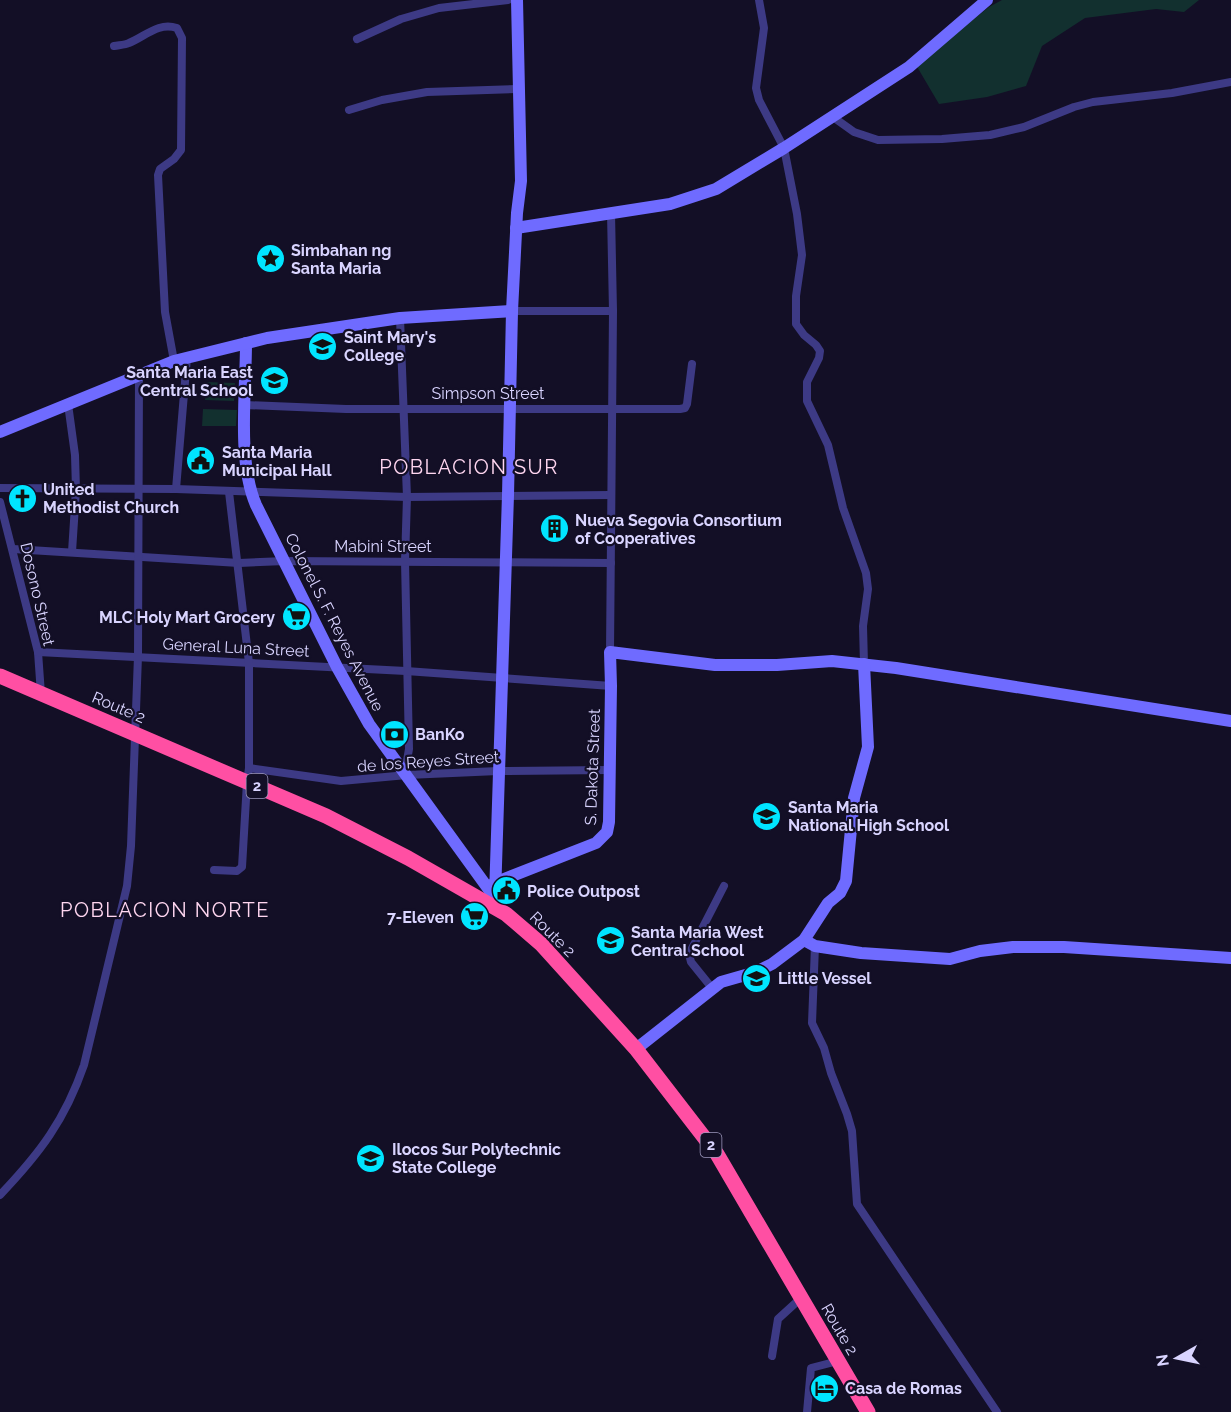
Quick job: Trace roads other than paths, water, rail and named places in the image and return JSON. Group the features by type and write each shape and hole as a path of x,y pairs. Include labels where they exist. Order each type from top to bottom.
{"highway":[{"name":"Route 2","path":"0,676 135,734 248,775 367,837 506,914 542,944 636,1049 717,1154 868,1412"}],"street":[{"path":"357,39 401,19 439,8 508,0"},
{"path":"495,896 512,311 521,181 516,0"},
{"path":"759,0 764,28 756,88 759,100 784,148 801,236 802,255 795,319 800,330 820,351 807,382 807,401 828,445 843,508 866,573 868,590 863,626 868,665 868,747 854,798 846,881 840,893 828,903 810,943 812,1023 824,1048 831,1073 848,1114 852,1131 857,1204 998,1412"},
{"path":"516,228 670,204 716,189 909,67 987,0"},
{"path":"114,46 129,43 156,28 166,26 177,28 182,38 181,150 174,159 163,166 158,175 165,312 180,360 176,489"},
{"path":"833,117 854,132 878,140 951,139 990,135 1024,127 1074,107 1094,102 1172,93 1231,82"},
{"path":"349,110 382,100 427,92 519,89"},
{"path":"611,213 613,311 610,409 610,652 715,665 777,665 832,661 896,668 1231,721"},
{"path":"0,432 180,360 290,333 400,318 512,311 613,311"},
{"path":"400,318 407,497 405,561 409,749 406,774"},
{"name":"Colonel S. F. Reyes Avenue","path":"246,343 245,447 251,492 337,667 369,723 506,914"},
{"name":"Simpson Street","path":"245,405 346,409 685,408 692,364"},
{"path":"0,1195 56,1128 68,1106 84,1065 127,886 131,846 138,656 139,376"},
{"path":"68,404 75,455 76,490 72,552"},
{"path":"0,488 176,489 407,497 610,495"},
{"path":"214,870 237,871 242,867 248,775 249,663 230,492"},
{"name":"Dosono Street","path":"0,502 38,652 41,694"},
{"name":"Mabini Street","path":"13,549 239,563 285,561 611,563"},
{"name":"General Luna Street","path":"38,652 406,671 501,680 611,686"},
{"name":"S. Dakota Street","path":"495,883 585,848 603,838 607,832 609,822 610,652"},
{"name":"de los Reyes Street","path":"248,775 341,781 406,774 609,770"},
{"path":"712,988 691,962 689,954 724,886"},
{"path":"636,1049 721,981 756,972 810,943 861,953 950,959 980,951 1013,947 1064,947 1231,958"},
{"path":"772,1356 778,1318 801,1298"},
{"path":"807,1412 811,1368 838,1361"}],"place":[{"name":"Simbahan ng Santa Maria","path":"270,259"},
{"name":"Saint Mary's College","path":"323,346"},
{"name":"Santa Maria East Central School","path":"274,381"},
{"name":"Santa Maria Municipal Hall","path":"201,461"},
{"name":"United Methodist Church","path":"22,498"},
{"name":"Nueva Segovia Consortium of Cooperatives","path":"554,529"},
{"name":"MLC Holy Mart Grocery","path":"296,617"},
{"name":"BanKo","path":"394,734"},
{"name":"Santa Maria National High School","path":"767,816"},
{"name":"Police Outpost","path":"506,891"},
{"name":"7-Eleven","path":"475,917"},
{"name":"Santa Maria West Central School","path":"610,941"},
{"name":"Little Vessel","path":"757,978"},
{"name":"Ilocos Sur Polytechnic State College","path":"371,1158"},
{"name":"Casa de Romas","path":"824,1388"}],"district":[{"name":"POBLACION SUR","path":"469,467"},
{"name":"POBLACION NORTE","path":"165,910"}]}
